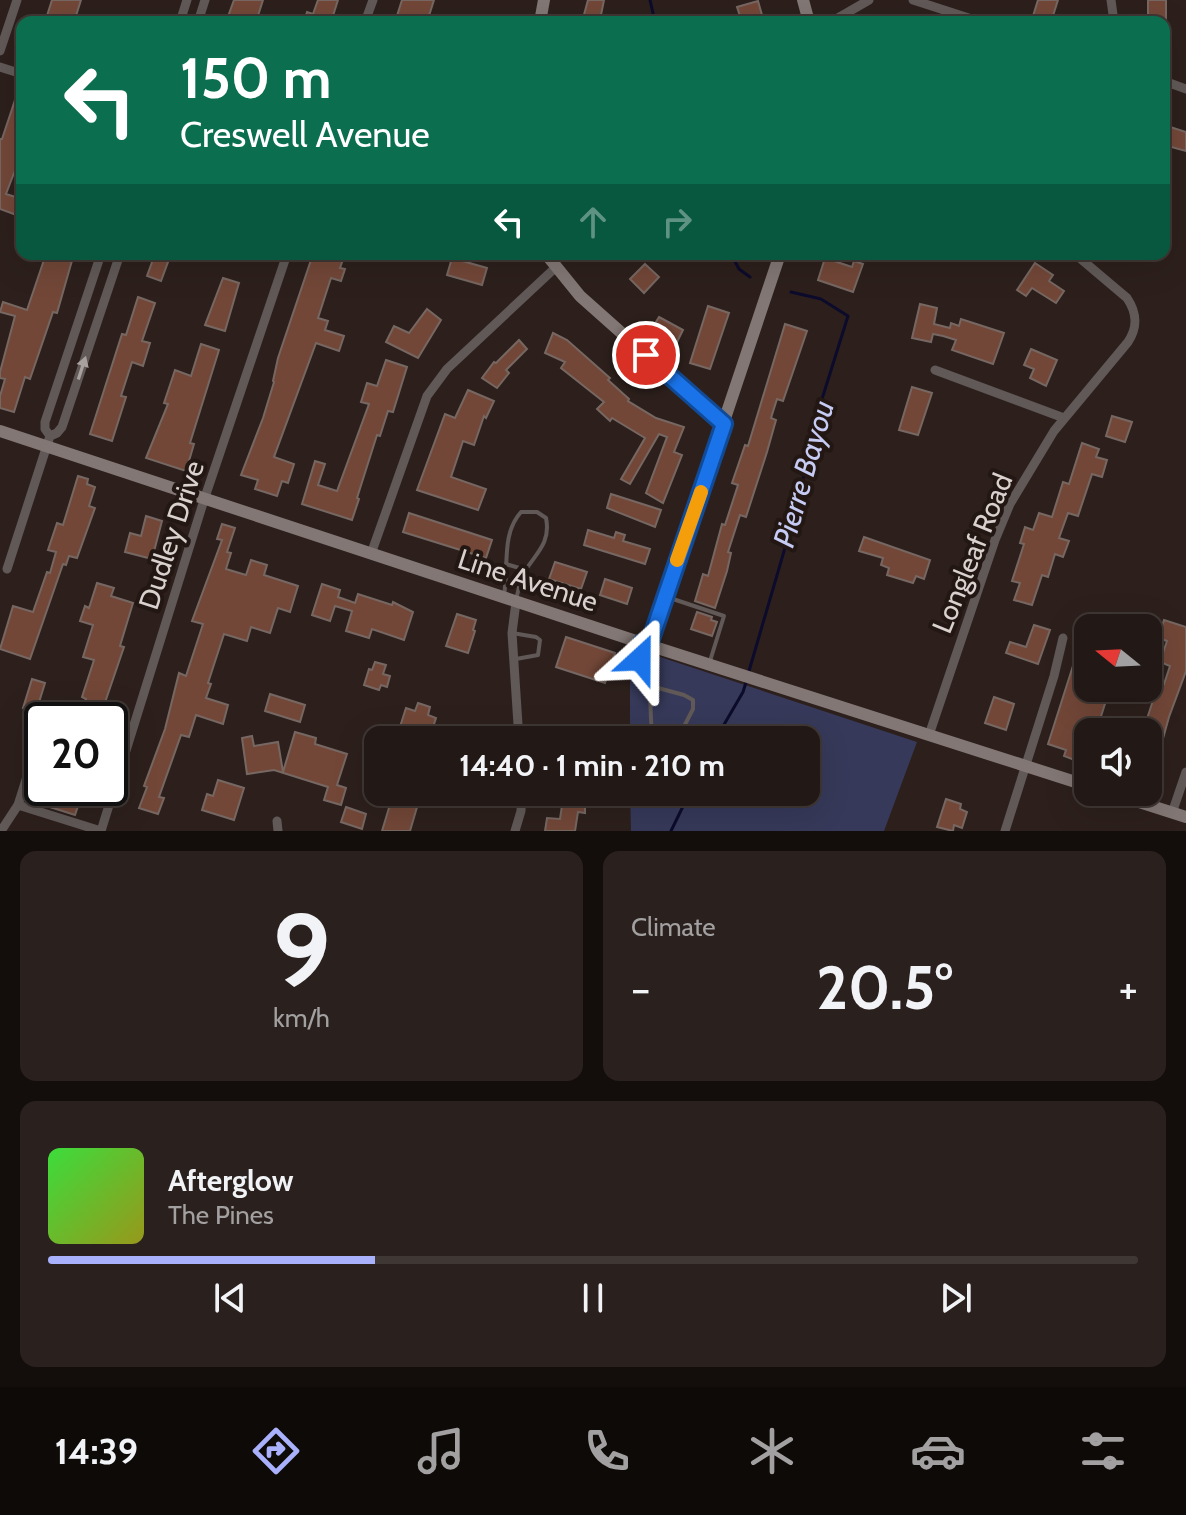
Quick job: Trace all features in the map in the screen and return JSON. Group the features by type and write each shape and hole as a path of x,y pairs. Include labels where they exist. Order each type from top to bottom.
{"main road":[{"path":"550,260 580,296 724,424"},
{"path":"645,644 665,596 778,260"},
{"name":"Line Avenue","path":"0,431 48,441 204,500 1074,781"},
{"path":"1151,806 1186,817"}],"street":[{"path":"0,51 17,0"},
{"path":"841,16 869,0"},
{"path":"913,0 962,16"},
{"path":"48,441 45,422 99,260"},
{"path":"7,569 48,441 62,427 118,260"},
{"name":"Dudley Drive","path":"101,831 204,500 285,260"},
{"name":"Longleaf Road","path":"929,735 1010,504 1064,418 1135,330 1136,318 1127,298 1082,260"},
{"path":"371,554 427,396 447,369 555,268"},
{"path":"935,370 1064,418"},
{"path":"509,600 518,726"},
{"path":"1005,831 1063,638"},
{"path":"1172,813 1186,772"},
{"path":"1,831 18,805 24,786"},
{"path":"18,805 101,831"},
{"path":"515,831 521,806"}],"lane":[{"path":"521,512 537,512 546,518 548,529 537,557 509,600 507,542 513,523 521,512"},
{"path":"506,564 526,570"},
{"path":"665,596 724,616 715,666"},
{"path":"512,633 536,637 541,647 535,657 514,660"},
{"path":"645,644 640,659 650,697 651,726"},
{"path":"647,685 693,700 693,709 684,726"}],"shaded area":[{"path":"630,647 917,742 884,831 631,831 630,806 820,806 820,726 630,726"}],"building":[{"path":"52,0 81,0 76,16 47,16"},
{"path":"234,0 263,0 258,16 228,16"},
{"path":"318,0 338,0 333,16 306,16 307,12 313,14"},
{"path":"402,0 434,0 429,16 397,16"},
{"path":"588,0 604,0 601,15 603,16 584,16"},
{"path":"1038,0 1058,0 1053,16 1033,16"},
{"path":"1148,0 1166,0 1166,16 1148,16"},
{"path":"758,1 762,16 740,16 737,7"},
{"path":"16,97 16,168 6,194 16,197 16,215 0,209 2,139"},
{"path":"1170,127 1186,132 1186,151 1170,147"},
{"path":"44,260 72,260 57,313 53,312 30,379 25,377 14,412 0,408 5,379 0,378 0,372 15,316 0,312 3,302 27,310"},
{"path":"153,260 169,260 161,281 147,276"},
{"path":"311,260 343,260 340,268 345,269 341,281 331,278 318,318 328,321 325,330 344,336 339,351 316,343 274,457 294,464 288,483 282,481 277,496 255,489 258,480 241,475 263,418 278,358"},
{"path":"451,260 487,268 482,285 447,275"},
{"path":"824,260 852,267 854,261 863,264 853,292 818,280"},
{"path":"1035,263 1053,275 1049,281 1064,291 1056,303 1032,288 1026,296 1017,290"},
{"path":"645,264 659,277 644,293 630,279"},
{"path":"223,278 239,283 225,331 205,325"},
{"path":"138,297 155,303 142,341 150,343 143,366 132,362 121,396 126,397 112,441 90,434 122,334 126,335"},
{"path":"920,304 937,308 934,324 950,328 951,323 959,326 961,319 1004,333 993,364 952,350 956,340 933,334 931,342 912,338"},
{"path":"708,306 729,313 710,369 690,363"},
{"path":"427,309 441,320 418,358 386,342 394,326 409,333"},
{"path":"659,317 683,330 676,344 651,330"},
{"path":"785,324 807,331 783,401 777,399 771,418 776,420 767,452 746,517 740,515 715,608 695,601 703,574 708,576 722,524 725,525 738,485 732,483 745,445 748,446"},
{"path":"553,333 567,340 610,378 608,380 628,401 656,418 684,427 674,452 682,455 663,503 646,493 667,437 659,434 630,484 621,479 645,438 612,418 610,421 597,409 604,402 561,368 565,362 545,353"},
{"path":"519,340 527,349 506,370 509,373 497,388 482,378 494,362"},
{"path":"201,344 219,350 190,443 194,444 186,471 146,458 168,404 164,403 175,370 191,376"},
{"path":"1031,349 1057,360 1046,386 1030,378 1034,369 1024,365"},
{"path":"386,360 407,367 393,412 388,411 380,436 377,435 352,520 302,504 315,461 325,464 318,485 337,491 369,404 361,402 367,383 377,386"},
{"path":"912,387 932,393 918,435 899,430"},
{"path":"468,390 494,401 486,418 484,416 474,445 463,441 451,477 486,489 478,510 417,490 445,414 455,418"},
{"path":"1112,416 1132,422 1125,442 1106,436"},
{"path":"1082,443 1099,449 1096,457 1107,460 1102,477 1092,474 1078,516 1068,513 1059,538 1069,541 1063,557 1055,554 1048,577 1042,575 1032,605 1014,600 1020,583 1012,581 1024,544 1020,543 1025,527 1033,530 1039,513 1052,517 1063,482 1069,484"},
{"path":"78,476 88,479 87,484 95,487 89,506 95,508 77,558 69,556 66,565 63,564 30,659 0,649 13,606 33,612 56,552 48,550 57,523 63,525"},
{"path":"611,494 661,510 655,527 607,508"},
{"path":"409,513 492,540 486,558 403,532"},
{"path":"146,516 162,521 152,559 125,552 130,533 141,536"},
{"path":"222,524 235,528 227,552 231,553 226,569 246,575 251,560 267,565 264,575 298,586 290,612 278,608 270,633 251,627 247,641 224,634 206,698 228,705 223,724 196,715 189,737 181,735 159,797 164,798 158,814 139,808 165,729 179,673 186,676 203,624 192,621 222,540 217,539"},
{"path":"588,530 614,538 616,532 625,535 623,541 650,549 645,564 584,545"},
{"path":"864,537 930,560 924,579 916,576 913,583 887,575 889,568 881,565 883,558 859,551"},
{"path":"555,562 587,572 581,589 549,579"},
{"path":"605,579 632,588 627,604 600,595"},
{"path":"97,583 114,588 111,596 133,603 120,646 124,647 105,702 85,702 86,699 82,697 94,660 83,657 93,625 80,621 85,606 89,608"},
{"path":"322,584 340,590 338,597 355,603 358,594 392,605 393,602 413,612 404,640 372,629 369,638 346,631 352,611 335,606 330,621 312,615"},
{"path":"697,612 717,622 712,636 691,629"},
{"path":"457,614 476,620 468,653 446,646"},
{"path":"1164,620 1186,627 1186,671 1162,742 1162,718 1147,718 1152,702 1162,702 1162,683 1170,666 1162,663 1167,641 1162,639"},
{"path":"1034,625 1050,630 1038,664 1006,653 1010,642 1026,647"},
{"path":"566,637 615,653 605,683 556,667"},
{"path":"375,662 386,665 383,674 390,676 387,687 381,685 379,690 364,685"},
{"path":"1074,663 1074,702 1106,702 1100,718 1074,718 1074,760 1064,756 1066,750 1048,744"},
{"path":"32,679 45,683 39,702 25,702"},
{"path":"270,694 305,705 300,722 265,711"},
{"path":"994,697 1014,704 1006,730 985,723"},
{"path":"418,703 430,707 428,715 436,718 433,726 400,726 406,708 415,711"},
{"path":"295,732 316,738 315,744 347,754 337,785 346,788 341,805 324,800 328,787 274,770 247,774 242,738 252,736 254,746 278,742 283,772"},
{"path":"218,780 244,788 234,820 202,810 207,794 213,796"},
{"path":"946,799 961,804 960,809 967,812 962,828 954,825 953,831 937,827"},
{"path":"50,806 78,806 75,815"},
{"path":"390,806 417,806 410,831 382,831"},
{"path":"562,806 585,806 585,813 578,812 575,831 545,831 547,818 560,819"},
{"path":"346,807 366,814 362,829 341,822"}],"waterway":[{"name":"Pierre Bayou","path":"650,0 654,16"},
{"name":"Pierre Bayou","path":"734,260 739,269 750,277"},
{"name":"Pierre Bayou","path":"749,671 794,517 822,399 848,316 821,299 791,292"},
{"path":"723,726 747,679"},
{"path":"671,831 683,806"}],"slow traffic":[{"path":"677,560 701,492"}],"route":[{"path":"640,659 642,643 649,645 724,424 646,355"}]}
